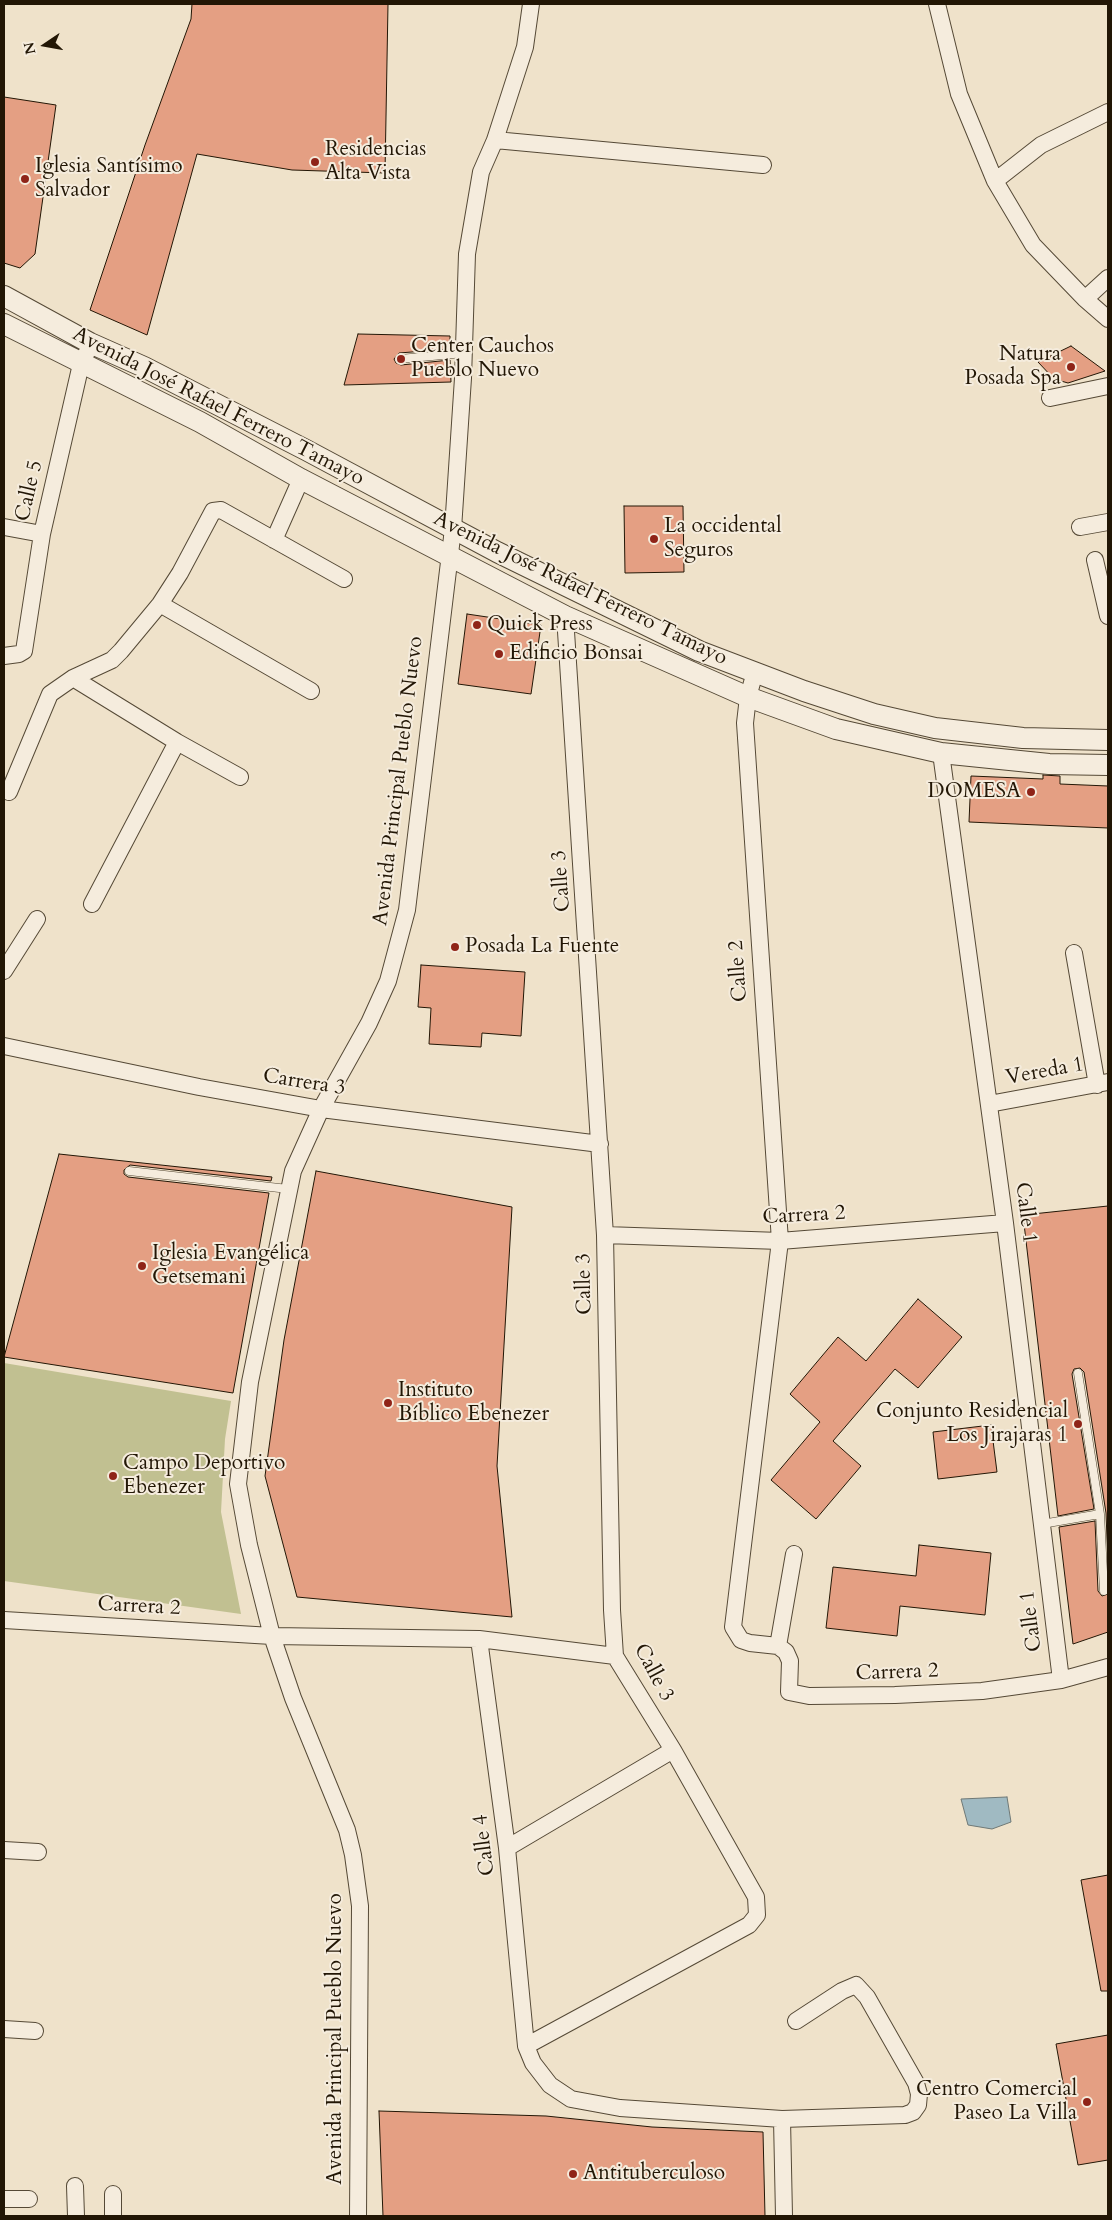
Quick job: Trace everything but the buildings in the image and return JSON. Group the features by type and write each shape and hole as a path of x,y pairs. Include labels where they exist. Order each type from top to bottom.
{"street":[{"name":"Avenida Principal Pueblo Nuevo","path":"358,2216 360,1906 353,1855 347,1830 293,1698 272,1636 249,1544 238,1484 250,1382 293,1171 321,1109 369,1023 388,981 407,910 453,529 464,354 467,254 481,172 494,140 525,47 532,4"},
{"path":"937,4 958,94 995,181 1033,245 1085,299 1108,319"},
{"path":"995,181 1041,145 1108,112"},
{"path":"494,140 763,165"},
{"path":"1085,299 1108,278"},
{"name":"Avenida José Rafael Ferrero Tamayo","path":"4,296 90,343 144,367 306,450 453,529 699,651 874,714 935,728 1023,738 1108,740"},
{"name":"Avenida José Rafael Ferrero Tamayo","path":"4,324 200,422 301,479 566,616 748,697 836,729 941,753 1049,764 1108,765"},
{"name":"Calle 5","path":"4,656 19,654 24,651 42,534 82,364 90,343"},
{"path":"1050,398 1108,386"},
{"path":"274,540 301,479"},
{"path":"9,792 50,694 73,678 112,660 160,604 180,573 213,511 221,510 344,579"},
{"path":"1080,527 1108,522"},
{"path":"4,527 42,534"},
{"path":"1095,560 1108,616"},
{"path":"160,604 311,691"},
{"name":"Calle 3","path":"526,2046 749,1925 757,1915 756,1897 673,1750 615,1656 612,1601 605,1236 566,616"},
{"name":"Calle 2","path":"755,672 748,697 745,723 780,1241 733,1627 741,1640 750,1643 778,1646"},
{"path":"73,678 177,742 240,777"},
{"path":"92,904 177,742"},
{"name":"Calle 1","path":"941,753 1005,1222 1061,1680"},
{"path":"4,971 37,919"},
{"path":"1074,952 1102,1084"},
{"name":"Carrera 3","path":"4,1046 199,1087 321,1109 600,1144"},
{"name":"Vereda 1","path":"989,1104 1102,1084"},
{"name":"Carrera 2","path":"605,1236 780,1241 1005,1222"},
{"path":"778,1646 794,1554"},
{"name":"Carrera 2","path":"4,1620 272,1636 478,1639 615,1656"},
{"name":"Calle 4","path":"478,1639 507,1848 526,2046"},
{"name":"Carrera 2","path":"778,1646 786,1652 790,1661 789,1692 809,1696 982,1691 1061,1680 1108,1666"},
{"path":"507,1848 673,1750"},
{"path":"4,1850 38,1852"},
{"path":"526,2046 533,2063 550,2085 571,2099 620,2108 782,2119 905,2115 913,2112 918,2105 919,2094 916,2083 867,1997 856,1985 842,1991 796,2021"},
{"path":"4,2029 35,2031"},
{"path":"782,2119 784,2216"},
{"path":"75,2186 76,2216"},
{"path":"113,2194 113,2216"},
{"path":"4,2198 29,2199"}],"lane":[{"path":"400,359 464,354"},
{"path":"129,1171 288,1189"},
{"path":"1078,1373 1100,1514 1104,1590"},
{"path":"1042,1524 1100,1514"}],"shaded area":[{"name":"Campo Deportivo Ebenezer","path":"4,1363 231,1401 225,1439 221,1512 241,1614 4,1581"}],"water":[{"path":"1007,1797 1011,1822 992,1829 968,1825 961,1799"}],"place":[{"name":"Residencias Alta Vista","path":"315,162"},
{"name":"Iglesia Santísimo Salvador","path":"25,179"},
{"name":"Center Cauchos Pueblo Nuevo","path":"401,359"},
{"name":"Natura Posada Spa","path":"1071,367"},
{"name":"La occidental Seguros","path":"654,539"},
{"name":"Quick Press","path":"477,625"},
{"name":"Edificio Bonsai","path":"499,654"},
{"name":"DOMESA","path":"1031,792"},
{"name":"Posada La Fuente","path":"455,947"},
{"name":"Iglesia Evangélica Getsemani","path":"142,1266"},
{"name":"Instituto Bíblico Ebenezer","path":"388,1403"},
{"name":"Conjunto Residencial Los Jirajaras 1","path":"1078,1424"},
{"name":"Campo Deportivo Ebenezer","path":"113,1476"},
{"name":"Centro Comercial Paseo La Villa","path":"1087,2102"},
{"name":"Antituberculoso","path":"573,2174"}]}
